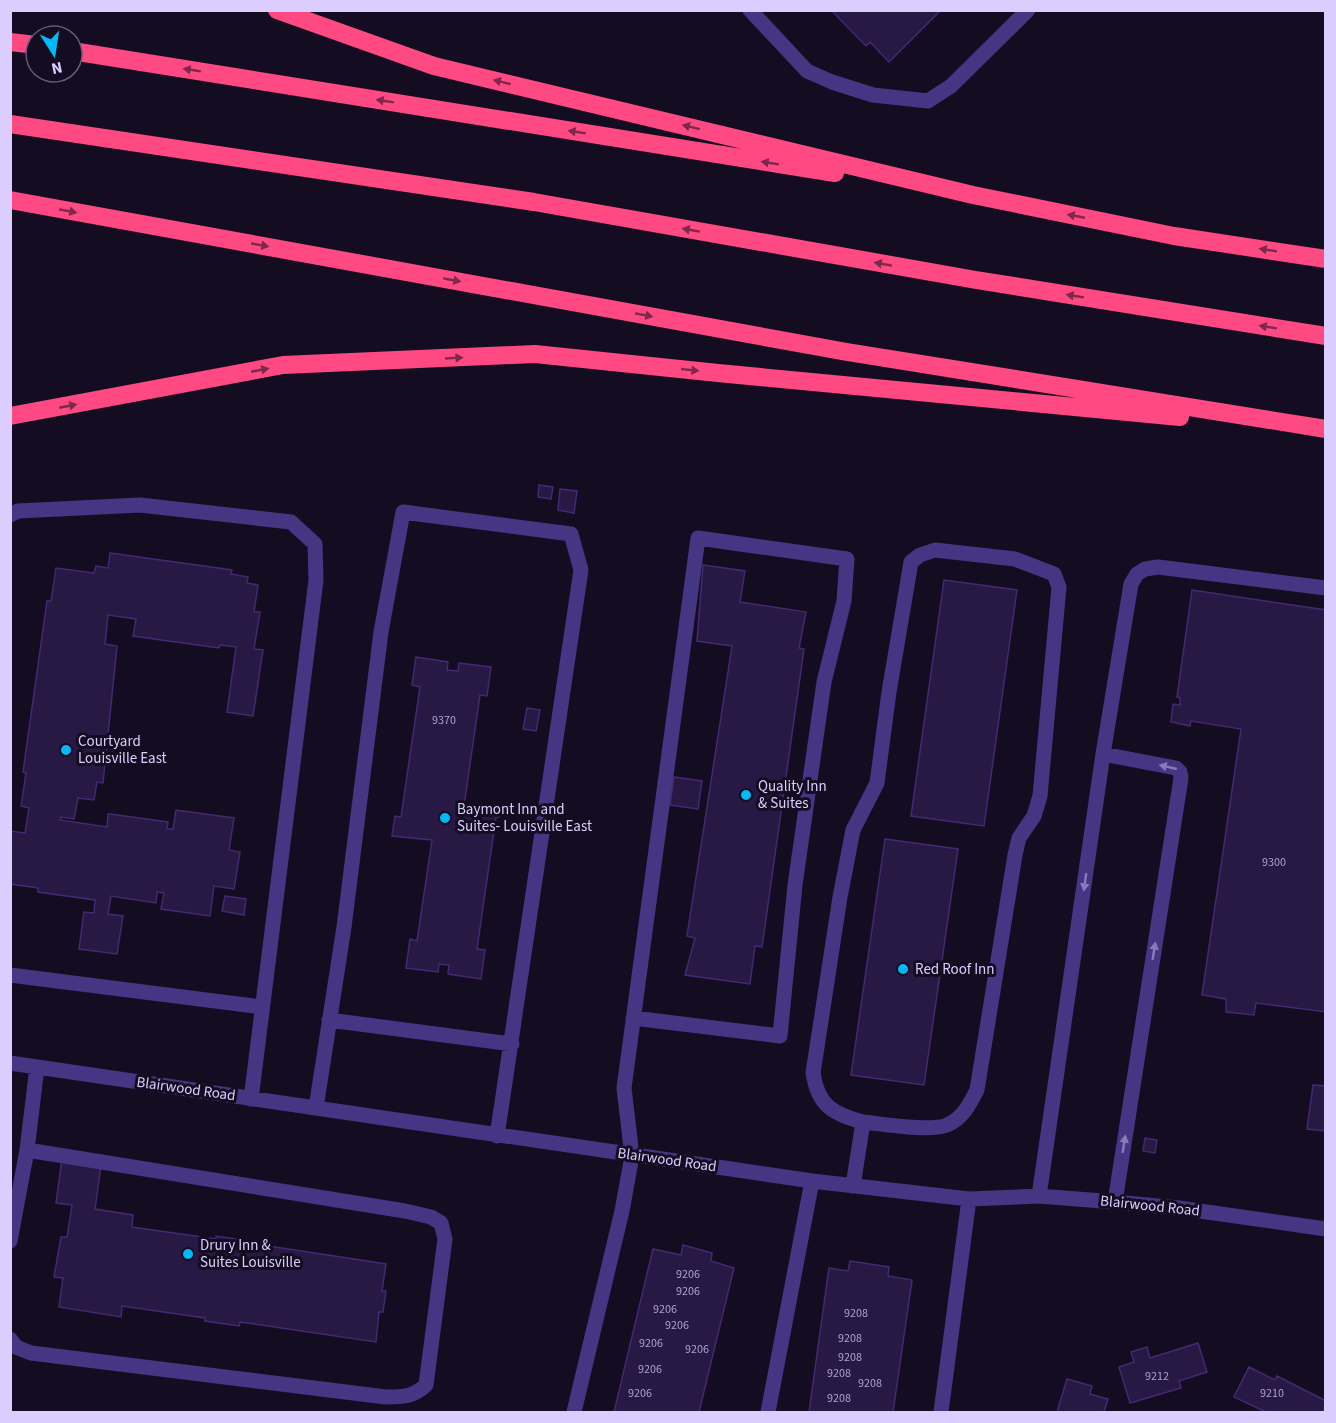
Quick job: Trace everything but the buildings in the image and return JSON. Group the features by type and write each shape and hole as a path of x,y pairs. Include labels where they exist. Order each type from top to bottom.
{"highway":[{"path":"277,10 434,66 973,195 1174,236 1326,259"},
{"path":"84,53 973,195"},
{"path":"10,124 534,202 976,280 1326,336"},
{"path":"10,200 847,352 1326,430"},
{"path":"10,416 283,365 536,354 1326,430"}],"street":[{"path":"750,10 807,71 873,95 928,102 951,86 1028,10"},
{"path":"10,515 18,511 140,505 291,522 315,544 316,580 251,1099"},
{"path":"316,1108 344,927 381,632 403,512 571,534 581,570 497,1136"},
{"path":"574,1413 622,1211 632,1156 624,1088 633,1018 698,538 848,559 844,601 824,682 795,885 780,1036 633,1018"},
{"path":"935,550 1015,559 1054,574 1059,587 1040,796 1035,816 1019,838 1017,847 977,1090 970,1105 946,1126 928,1128 863,1122 841,1116 823,1102 816,1089 813,1073 840,897 853,830 877,783 911,562 920,555 935,550"},
{"path":"1039,1196 1103,754 1131,584 1137,574 1144,569 1158,567 1326,588"},
{"path":"1103,754 1176,768 1181,778 1115,1202"},
{"path":"10,975 262,1007"},
{"path":"329,1020 512,1044"},
{"name":"Blairwood Road","path":"10,1064 812,1181 969,1200 1039,1196 1115,1202 1326,1228"},
{"path":"10,1241 27,1150 37,1067"},
{"path":"853,1186 863,1122"},
{"path":"10,1339 16,1347 31,1353 374,1395 405,1396 418,1393 426,1385 445,1239 441,1223 431,1217 405,1211 27,1150"},
{"path":"768,1413 812,1181"},
{"path":"941,1413 969,1200"}],"place":[{"name":"Courtyard Louisville East","path":"66,750"},
{"name":"Quality Inn & Suites","path":"746,795"},
{"name":"Baymont Inn and Suites- Louisville East","path":"445,818"},
{"name":"Red Roof Inn","path":"903,969"},
{"name":"Drury Inn & Suites Louisville","path":"188,1254"}]}
